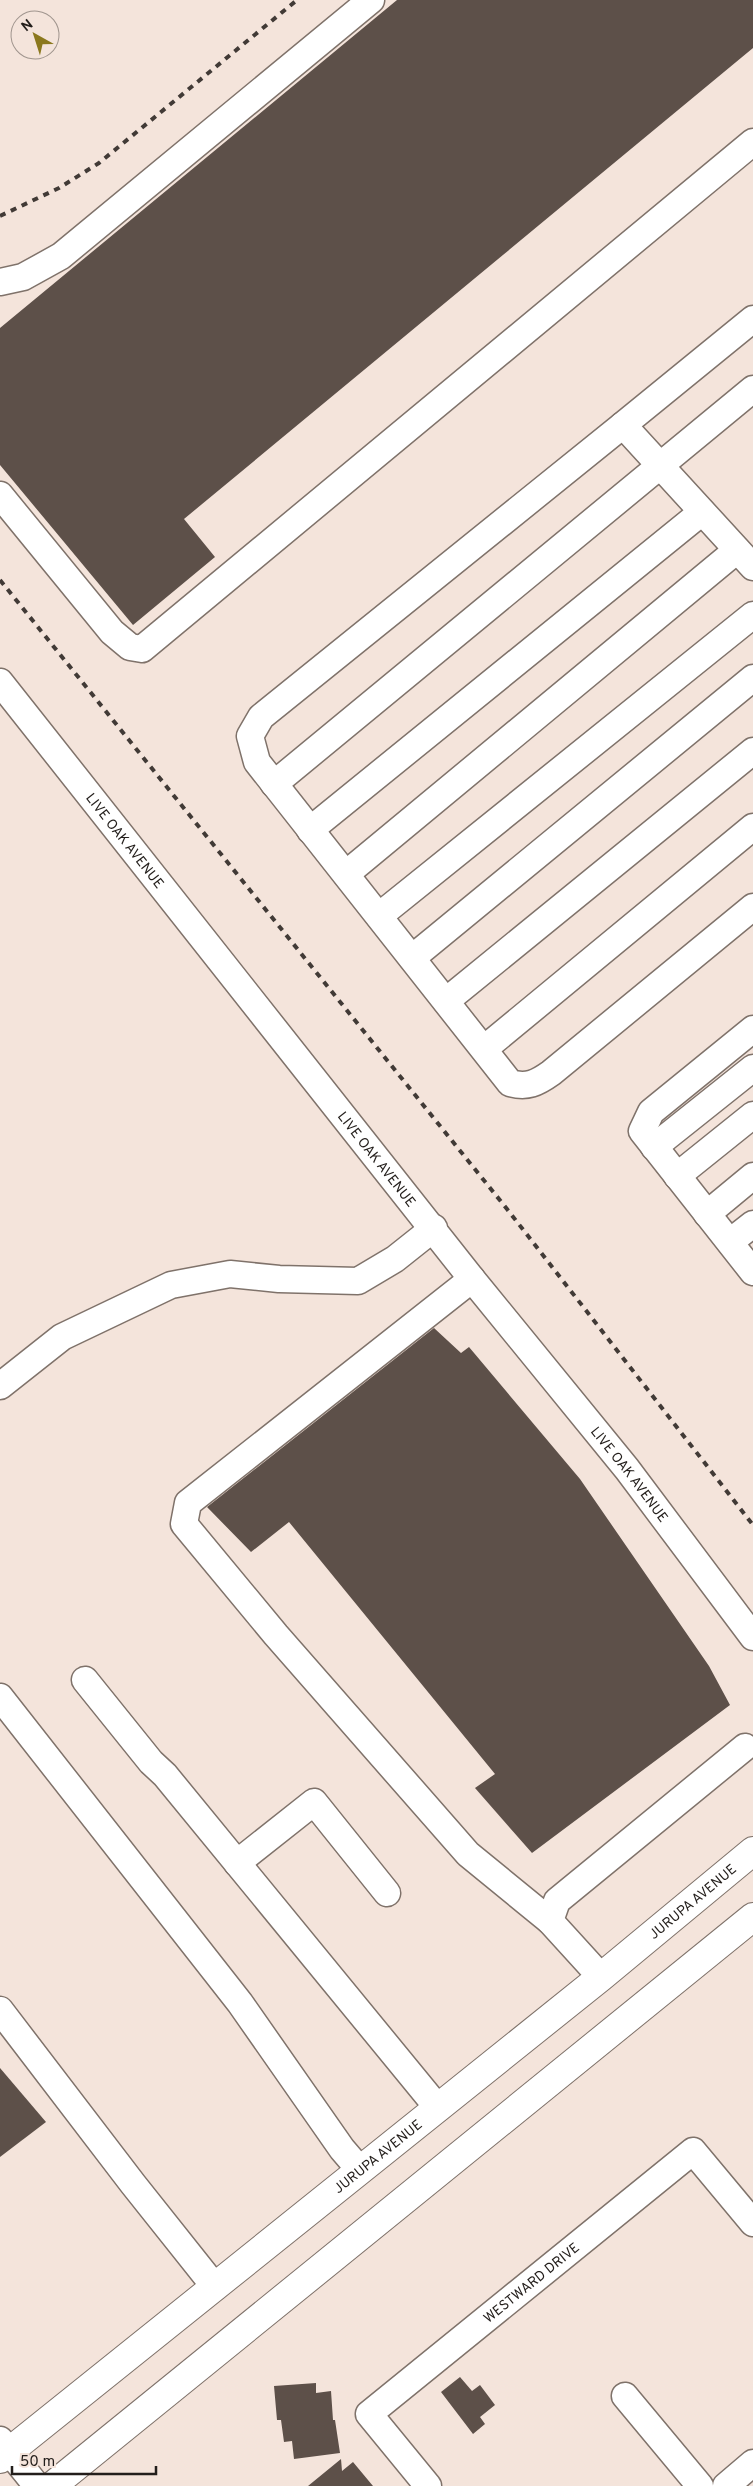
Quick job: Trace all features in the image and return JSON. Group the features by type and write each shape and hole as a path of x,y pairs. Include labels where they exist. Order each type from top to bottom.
{"main road":[{"name":"JURUPA AVENUE","path":"3,2450 215,2287 601,1977 753,1851"},
{"path":"52,2486 753,1917"}],"street":[{"path":"0,282 23,278 61,256 371,0"},
{"path":"0,495 112,632 130,647 142,649 753,142"},
{"path":"753,319 261,717 250,736 257,762 510,1083 521,1086 535,1084 753,907"},
{"path":"274,784 753,389"},
{"path":"346,874 745,558 623,425"},
{"path":"310,830 702,512"},
{"path":"379,916 753,615"},
{"path":"412,958 753,678"},
{"name":"LIVE OAK AVENUE","path":"0,682 434,1228 472,1279 627,1469 753,1636"},
{"path":"446,1001 753,751"},
{"path":"484,1049 753,828"},
{"path":"753,1029 651,1112 642,1131 753,1272"},
{"path":"654,1147 753,1068"},
{"path":"677,1176 753,1115"},
{"path":"707,1214 753,1176"},
{"path":"730,1242 753,1224"},
{"path":"0,1386 62,1337 171,1285 230,1274 279,1279 358,1281 395,1260 434,1228"},
{"path":"472,1279 188,1503 184,1524 276,1635 468,1854 550,1921 601,1977"},
{"path":"85,1680 151,1762 165,1774 438,2108"},
{"path":"0,1697 240,2003 337,2141 360,2170"},
{"path":"550,1921 557,1901 744,1747"},
{"path":"237,1863 314,1802 387,1893"},
{"path":"0,2010 133,2184 215,2287"},
{"name":"WESTWARD DRIVE","path":"428,2486 368,2414 693,2151 753,2223"},
{"path":"625,2396 700,2486"},
{"path":"3,2450 37,2486"},
{"path":"726,2486 753,2463"}],"building":[{"path":"397,0 753,0 753,48 184,519 215,557 133,625 0,465 0,328"},
{"path":"434,1328 461,1353 469,1347 580,1479 709,1666 730,1705 532,1853 475,1788 495,1774 289,1522 251,1552 207,1507"},
{"path":"0,2068 46,2122 0,2157"},
{"path":"460,2377 472,2391 480,2385 495,2405 480,2417 485,2424 473,2434 441,2392"},
{"path":"316,2383 316,2393 331,2391 333,2420 335,2420 340,2453 294,2459 292,2441 284,2442 281,2420 277,2420 274,2386"},
{"path":"341,2459 342,2471 353,2462 373,2486 308,2486"}],"railway":[{"path":"0,216 59,188 99,163 297,0"},
{"path":"0,580 507,1209 753,1525"}]}
